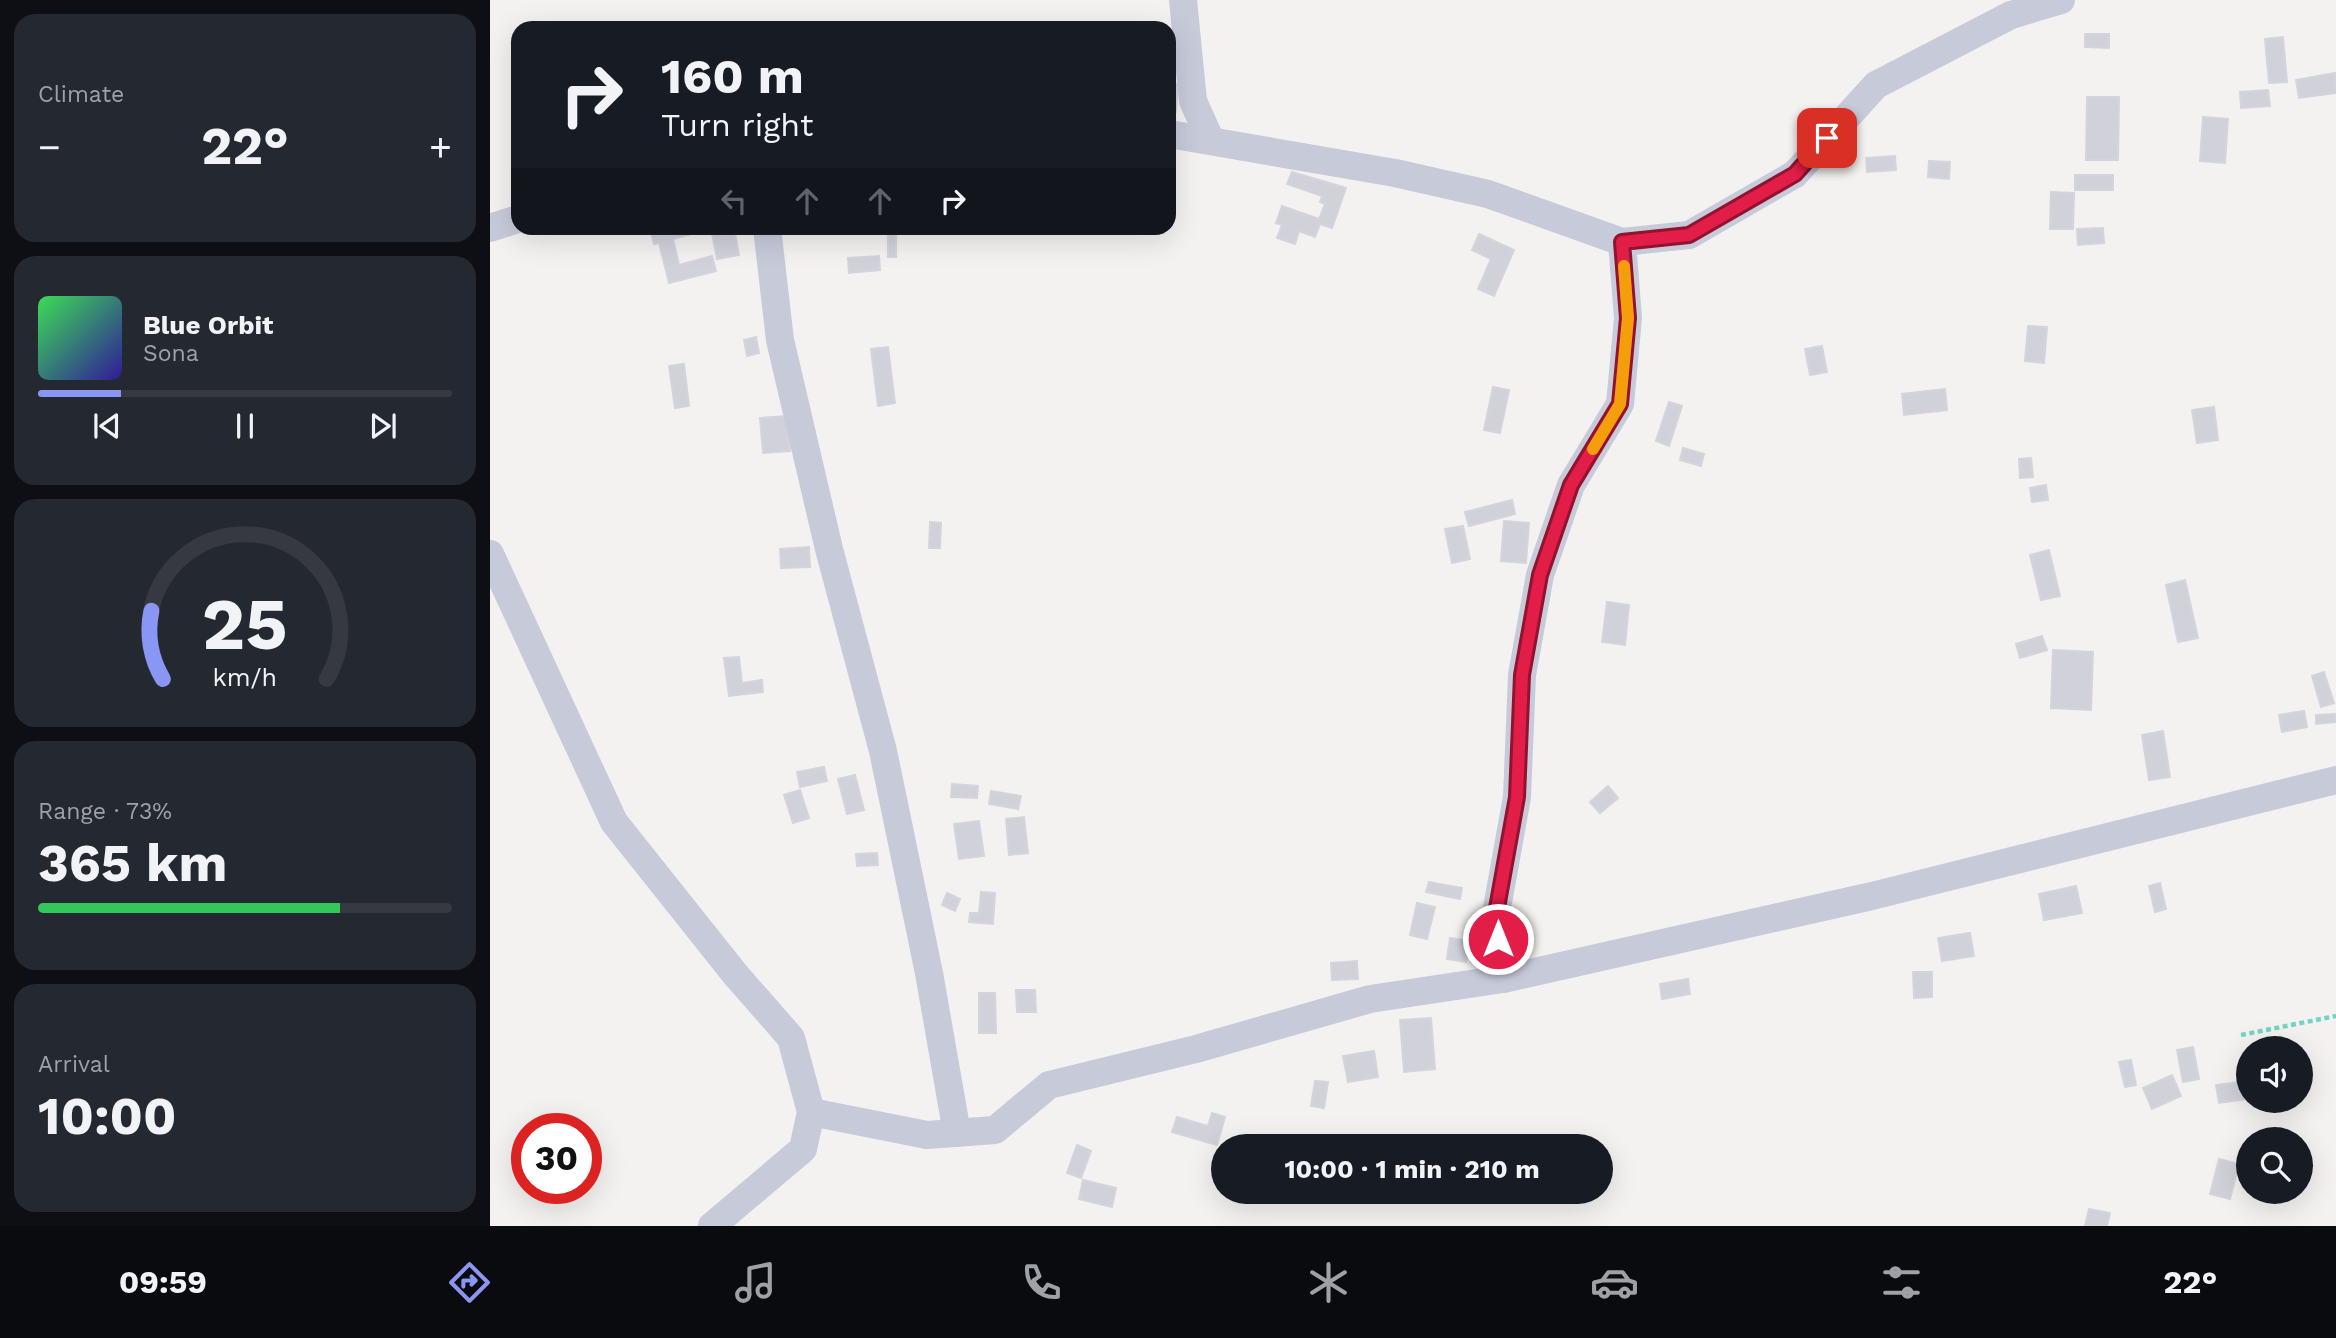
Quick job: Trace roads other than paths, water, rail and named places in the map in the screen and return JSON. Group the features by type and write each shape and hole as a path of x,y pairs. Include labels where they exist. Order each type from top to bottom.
{"street":[{"path":"1183,0 1193,101 1211,141"},
{"path":"1176,135 1395,173 1488,194 1622,242 1689,235 1795,174 1876,85 2011,15 2061,0"},
{"path":"490,228 511,221"},
{"path":"768,235 780,340 829,549 883,751 929,973 957,1133"},
{"path":"1503,979 1495,919 1517,797 1522,675 1540,575 1571,485 1620,404 1628,318 1622,242"},
{"path":"490,554 614,822 735,974 790,1038 811,1112 803,1149 712,1226"},
{"path":"811,1112 927,1135 995,1130 1049,1085 1196,1049 1370,999 1503,979 1872,896 2336,779"}]}
